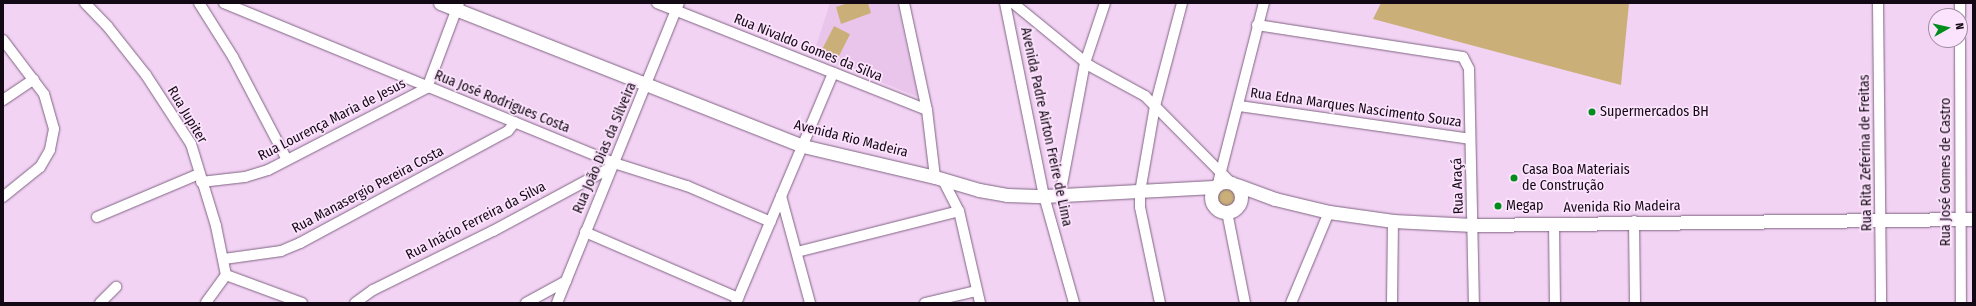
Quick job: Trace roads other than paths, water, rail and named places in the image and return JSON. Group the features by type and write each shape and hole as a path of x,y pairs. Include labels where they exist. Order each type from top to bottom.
{"main road":[{"name":"Avenida Rio Madeira","path":"440,3 458,6 803,146 1007,195 1044,196 1181,190 1223,182 1275,199 1329,212 1393,222 1473,225 1634,221 1880,218 1967,219"},
{"path":"1223,182 1241,193 1233,209 1220,211 1212,203 1210,194 1223,182"},
{"name":"Avenida Rio Madeira","path":"1181,190 1200,195 1212,203"},
{"name":"Avenida Rio Madeira","path":"1233,209 1252,201 1275,199"}],"street":[{"name":"Rua Jupiter","path":"85,3 108,27 177,121 191,144 224,259 226,274"},
{"path":"199,3 233,57 287,160"},
{"name":"Rua José Rodrigues Costa","path":"224,3 427,88 515,122 613,165 687,186 771,222"},
{"name":"Rua Nivaldo Gomes da Silva","path":"657,3 678,7 833,73 927,110"},
{"path":"904,3 927,110 939,178 959,211 976,291 980,303"},
{"name":"Avenida Padre Airton Freire de Lima","path":"1005,3 1044,196 1074,303"},
{"path":"1013,3 1085,63 1145,96 1223,182"},
{"path":"1060,195 1085,63 1105,3"},
{"path":"1160,303 1140,207 1140,192 1155,106 1182,3"},
{"path":"1223,182 1239,106 1264,3"},
{"name":"Rua Rita Zeferina de Freitas","path":"1878,3 1881,303"},
{"path":"427,88 458,6"},
{"name":"Rua João Dias da Silveira","path":"557,303 678,7"},
{"name":"Rua Araçá","path":"1258,25 1463,57 1469,69 1474,303"},
{"path":"3,40 44,94 51,111 54,129 52,143 40,167 3,197"},
{"name":"Rua José Gomes de Castro","path":"1960,48 1967,219 1961,303"},
{"path":"585,232 737,300 833,73"},
{"path":"3,100 34,79"},
{"name":"Rua Lourença Maria de Jesus","path":"97,217 200,178 245,177 268,170 427,88"},
{"name":"Rua Edna Marques Nascimento Souza","path":"1239,106 1470,139"},
{"name":"Rua Manasergio Pereira Costa","path":"224,259 281,251 300,243 508,131 515,122"},
{"name":"Rua Inácio Ferreira da Silva","path":"355,303 373,290 493,231 613,165"},
{"path":"781,196 810,303"},
{"path":"1233,209 1244,303"},
{"path":"797,252 959,211"},
{"path":"1291,303 1329,212"},
{"path":"1634,221 1635,303"},
{"path":"1392,303 1393,222"},
{"path":"1554,224 1555,303"},
{"path":"206,303 226,274 302,303"},
{"path":"526,303 566,280"},
{"path":"100,303 116,287"},
{"path":"925,303 976,291"}],"place":[{"name":"Supermercados BH","path":"1592,112"},
{"name":"Casa Boa Materiais de Construção","path":"1514,178"},
{"name":"Megap","path":"1498,206"}]}
